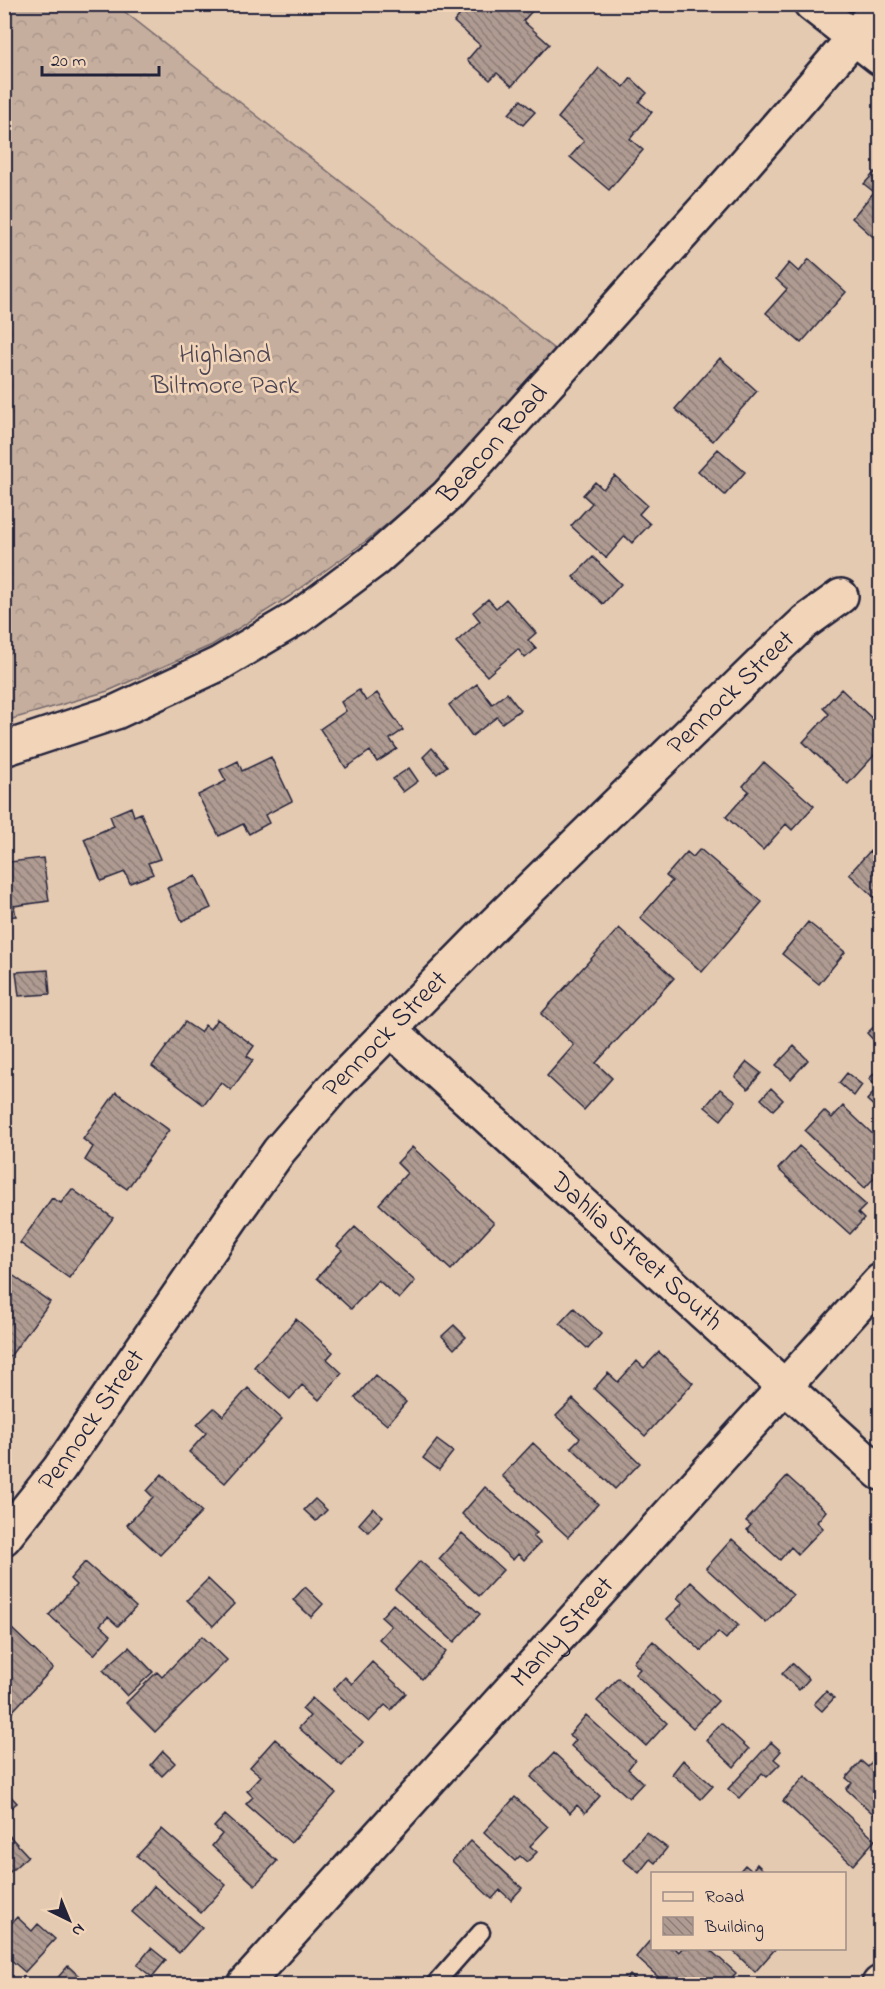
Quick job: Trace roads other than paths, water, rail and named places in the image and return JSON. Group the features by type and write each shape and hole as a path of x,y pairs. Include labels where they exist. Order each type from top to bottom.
{"street":[{"path":"811,4 880,58"},
{"name":"Beacon Road","path":"4,748 116,712 219,664 300,616 376,559 447,496 730,181 853,39 880,4"},
{"name":"Pennock Street","path":"4,1538 59,1469 279,1151 333,1088 493,925 772,652 805,622 841,596"},
{"name":"Dahlia Street South","path":"390,1029 880,1473"},
{"name":"Manly Street","path":"245,1984 880,1281"}],"lane":[{"path":"435,1984 481,1932"}],"park label":[{"name":"Highland Biltmore Park","path":"225,370"}]}
